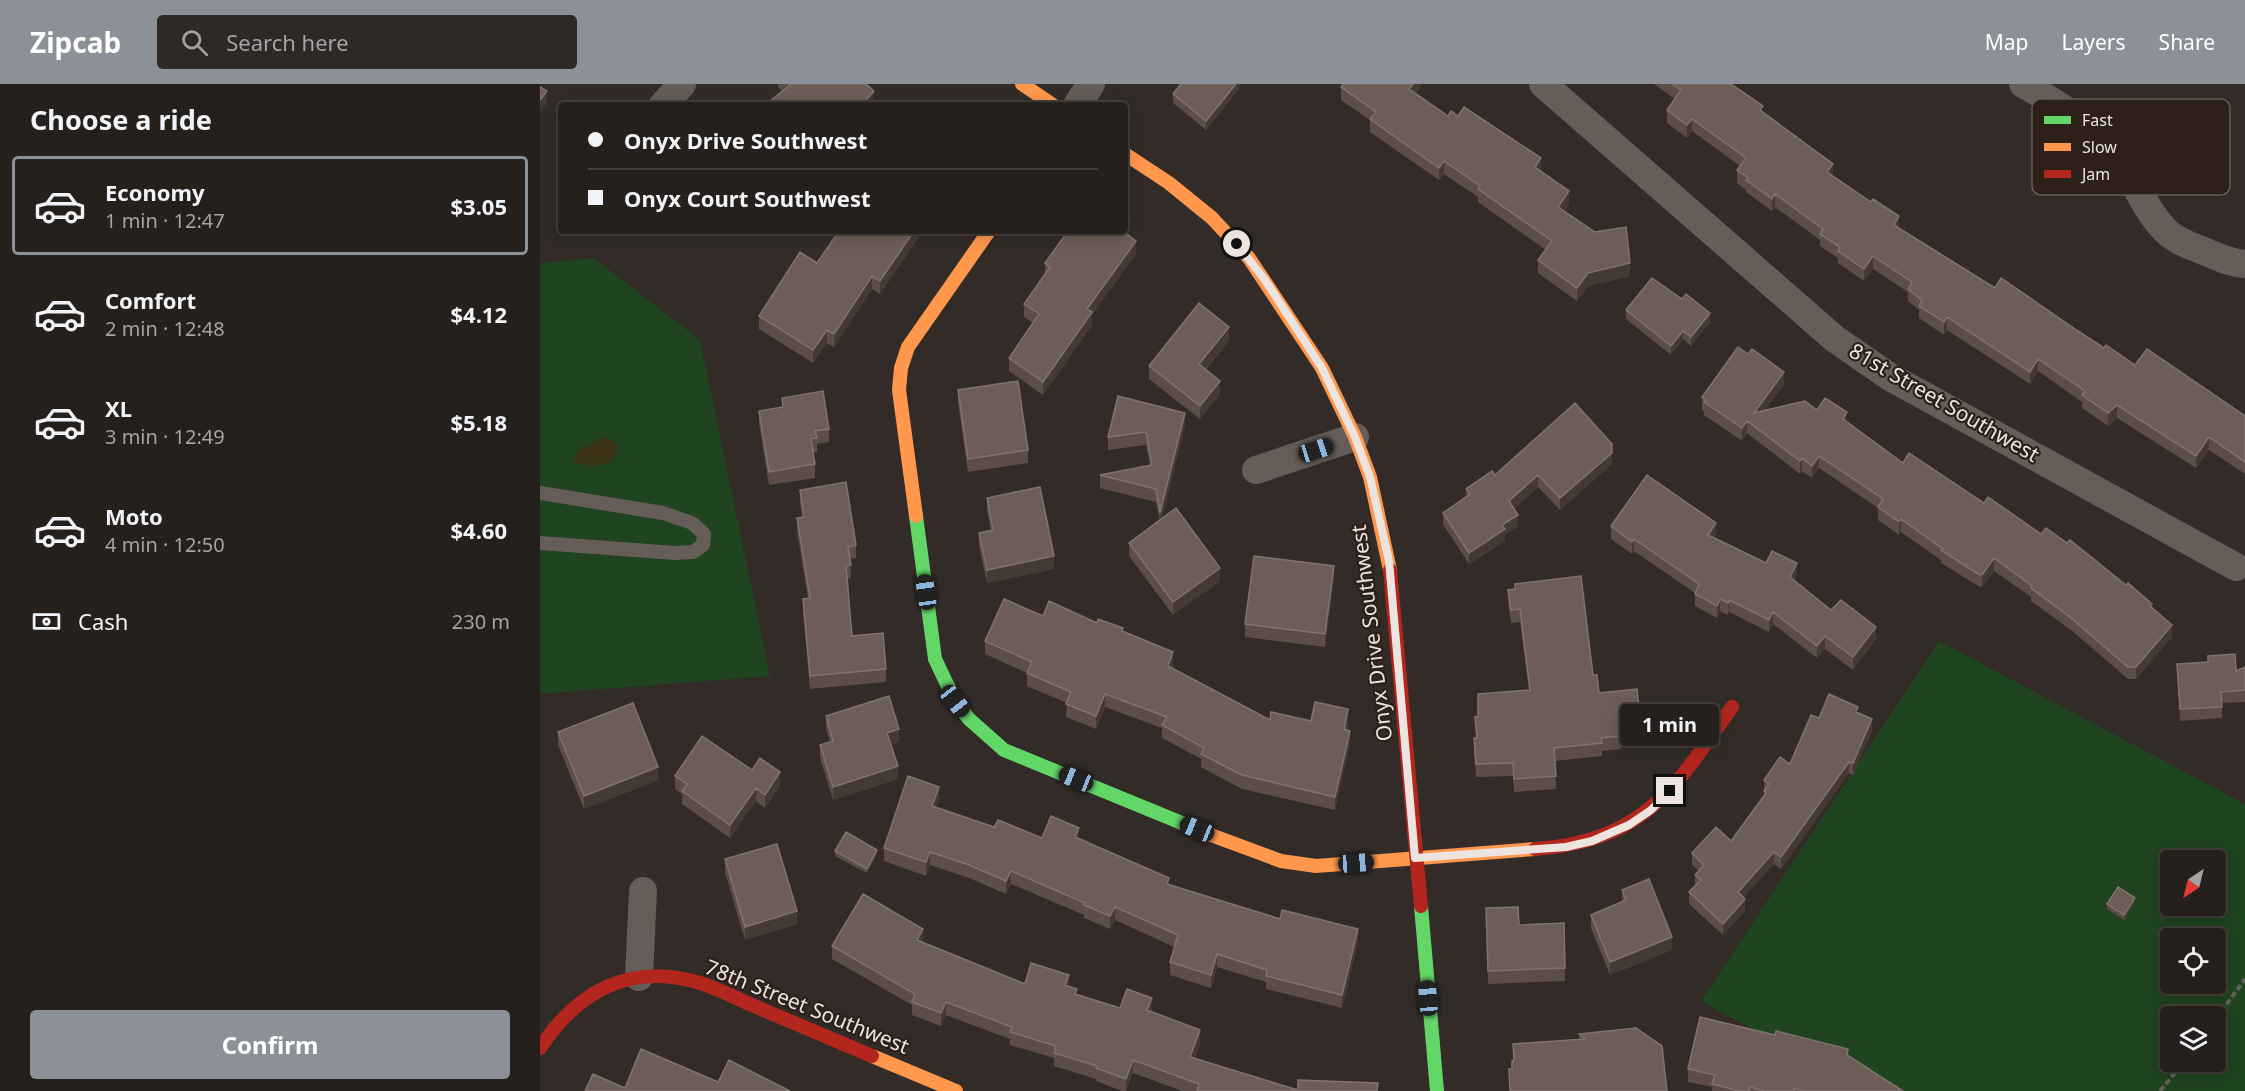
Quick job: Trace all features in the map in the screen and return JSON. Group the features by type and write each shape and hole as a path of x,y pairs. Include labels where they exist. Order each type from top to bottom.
{"street":[{"path":"666,102 682,84"},
{"path":"1022,84 1049,102"},
{"path":"1079,102 1091,84"},
{"name":"81st Street Southwest","path":"1543,84 1835,339 1862,359 1890,377 2236,567"},
{"path":"2023,84 2050,99"},
{"name":"Onyx Drive Southwest","path":"1128,156 1170,183 1212,218 1249,258 1322,368 1355,437 1370,477 1389,561 1437,1091"},
{"path":"2141,195 2166,232 2178,240 2233,263 2245,264"},
{"path":"987,234 908,347 901,368 899,390 935,659 955,701 969,719 1004,750 1258,854 1281,861 1316,866 1566,847 1592,841 1629,825 1651,810 1670,791 1732,707"},
{"path":"1256,470 1355,437"},
{"path":"639,977 643,891"},
{"name":"78th Street Southwest","path":"540,1048 559,1021 582,1000 609,985 639,977 669,976 700,983 956,1091"}],"lane":[{"path":"540,493 663,513 692,523 704,534 703,545 693,552 675,553 540,543"}],"path":[{"path":"2225,1006 2245,979"},
{"path":"2160,1091 2176,1072"}],"green space":[{"path":"594,258 700,340 770,676 540,694 540,263"},
{"path":"1939,641 2245,804 2245,1091 1866,1091 1701,1001"}],"sand":[{"path":"603,437 616,445 617,451 614,457 600,465 575,462 574,456 578,451"}],"building":[{"path":"866,84 874,91 864,102 769,102 790,85"},
{"path":"1181,84 1236,84 1206,121 1173,94"},
{"path":"1343,84 1413,84 1409,89 1448,116 1451,111 1458,116 1464,107 1541,158 1535,167 1569,191 1558,207 1595,232 1626,227 1630,263 1588,273 1577,288 1538,260 1552,241 1478,189 1480,186 1444,161 1439,168 1370,119 1376,112 1341,87"},
{"path":"1672,84 1731,84 1763,106 1760,110 1833,164 1827,172 1871,202 1873,199 1899,216 1894,225 1995,288 2001,278 2104,348 2106,345 2135,365 2147,349 2245,416 2245,462 2209,437 2196,456 2117,405 2108,413 2082,395 2085,391 2038,359 2030,372 1947,317 1944,322 1919,306 1922,300 1908,289 1912,282 1873,256 1864,269 1838,251 1840,247 1820,234 1823,229 1775,194 1772,199 1746,180 1748,178 1737,170 1746,158 1692,119 1687,125 1667,110 1681,90"},
{"path":"540,87 547,91 540,100"},
{"path":"837,234 912,234 880,281 872,276 834,334 827,330 813,350 759,316 800,252 817,263"},
{"path":"1066,234 1127,234 1136,241 1087,309 1092,312 1043,382 1009,358 1039,314 1024,304 1050,267 1045,263"},
{"path":"1652,278 1682,299 1686,294 1710,313 1691,337 1683,331 1671,346 1626,310"},
{"path":"1199,303 1229,327 1199,364 1220,381 1200,406 1149,366"},
{"path":"1738,347 1748,354 1752,349 1784,372 1754,413 1805,401 1817,410 1825,398 1847,412 1843,419 1903,463 1909,453 1984,503 1988,497 2041,534 2046,528 2067,543 2070,540 2126,585 2128,583 2172,625 2136,667 2128,667 2071,618 2031,588 2032,586 1994,558 1982,575 1978,574 1941,550 1943,549 1901,519 1899,522 1878,507 1883,499 1819,456 1812,466 1802,458 1800,461 1747,421 1742,428 1704,402 1706,400 1702,397"},
{"path":"1018,381 1028,450 968,459 958,390"},
{"path":"823,391 829,429 815,431 817,438 811,439 815,464 769,472 759,411 783,407 782,398"},
{"path":"1118,396 1185,413 1160,513 1156,489 1100,475 1152,465 1146,432 1108,437"},
{"path":"1575,403 1612,444 1612,453 1560,498 1538,475 1509,501 1518,515 1502,525 1505,529 1469,553 1443,513 1470,494 1466,489 1492,471 1495,475"},
{"path":"1647,475 1716,523 1708,535 1766,563 1772,551 1797,563 1790,577 1831,610 1841,600 1876,627 1853,657 1825,636 1817,646 1773,612 1769,620 1729,600 1728,603 1720,599 1717,606 1695,594 1699,584 1634,539 1632,542 1611,526"},
{"path":"846,482 856,545 848,547 851,565 846,566 852,636 883,633 886,669 810,676 803,599 810,598 797,518 804,517 800,490"},
{"path":"1040,487 1054,556 987,570 979,533 993,530 987,498"},
{"path":"1176,508 1220,568 1173,602 1129,543"},
{"path":"1254,556 1334,566 1325,634 1245,624"},
{"path":"1581,576 1593,675 1597,675 1599,693 1637,689 1641,724 1621,726 1621,736 1601,738 1602,743 1554,748 1556,776 1514,779 1513,763 1476,764 1474,738 1477,738 1475,717 1478,716 1478,694 1530,690 1520,609 1511,610 1508,590 1515,589 1515,584"},
{"path":"1004,599 1043,616 1049,601 1097,623 1098,619 1123,628 1122,631 1173,652 1168,666 1270,720 1271,712 1311,721 1315,702 1348,709 1344,729 1350,731 1335,797 1242,775 1201,754 1204,748 1162,725 1167,717 1105,694 1096,716 1066,704 1071,692 1027,673 1032,662 985,641"},
{"path":"2235,654 2236,671 2245,667 2245,690 2221,692 2222,707 2180,709 2177,664 2208,662 2208,656"},
{"path":"1829,694 1858,707 1856,712 1872,719 1853,763 1849,762 1781,857 1774,852 1738,892 1745,899 1723,924 1689,892 1701,880 1695,875 1704,865 1692,853 1716,827 1731,841 1766,793 1764,791 1769,784 1764,780 1780,757 1790,764 1811,715 1819,718"},
{"path":"889,696 899,729 887,733 898,766 833,787 820,745 833,741 826,716"},
{"path":"633,703 658,767 584,796 558,732"},
{"path":"702,736 752,770 760,758 780,772 765,795 756,788 730,825 682,791 687,784 675,776"},
{"path":"908,776 939,787 932,806 994,827 998,820 1042,838 1051,816 1079,828 1075,837 1169,878 1167,884 1280,919 1282,910 1358,929 1342,995 1266,976 1267,970 1217,954 1211,975 1170,962 1178,935 1115,907 1110,916 1011,871 1006,881 930,852 926,862 884,848"},
{"path":"846,832 877,850 867,869 835,851"},
{"path":"777,844 797,911 745,927 725,859"},
{"path":"1649,879 1672,937 1610,962 1591,915 1626,900 1622,890"},
{"path":"2118,887 2135,898 2124,915 2107,904"},
{"path":"863,894 923,929 917,940 1025,984 1031,963 1069,975 1065,985 1077,989 1075,994 1120,1008 1127,989 1152,998 1147,1010 1200,1030 1190,1057 1298,1090 1298,1080 1378,1083 1377,1091 1197,1091 1199,1084 1133,1060 1126,1079 1096,1068 1097,1066 1054,1053 1056,1046 1010,1032 1012,1027 946,1002 941,1013 912,1002 915,994 832,946"},
{"path":"1518,907 1519,925 1564,923 1565,968 1488,971 1486,908"},
{"path":"1700,1017 1775,1035 1776,1031 1848,1049 1847,1055 1903,1091 1794,1089 1794,1091 1764,1091 1750,1087 1749,1091 1740,1091 1712,1084 1715,1075 1688,1069"},
{"path":"1636,1028 1662,1046 1667,1091 1510,1091 1509,1069 1512,1069 1514,1060 1513,1044 1585,1039 1579,1034"},
{"path":"641,1049 718,1082 729,1060 790,1091 585,1091 593,1074 625,1088"}],"traffic: fast":[{"path":"916,516 935,659 955,701 969,719 1004,750 1211,835"},
{"path":"1421,906 1437,1091"}],"traffic: slow":[{"path":"1022,84 1049,102"},
{"path":"1128,156 1169,183 1212,218 1249,258 1322,368 1355,437 1370,477 1390,570"},
{"path":"916,516 899,390 901,368 908,347 987,234"},
{"path":"1211,835 1281,861 1316,866 1535,849"},
{"path":"872,1056 956,1091"}],"traffic: jam":[{"path":"1390,570 1421,906"},
{"path":"1535,849 1572,844 1604,835 1630,822 1653,806 1692,763 1732,707"},
{"path":"540,1048 571,1011 589,997 608,986 629,979 651,976 675,977 707,985 872,1056"}],"route":[{"path":"1237,244 1265,280 1322,368 1340,402 1370,477 1389,561 1415,858 1566,847 1592,841 1629,825 1651,810 1670,791"}]}
